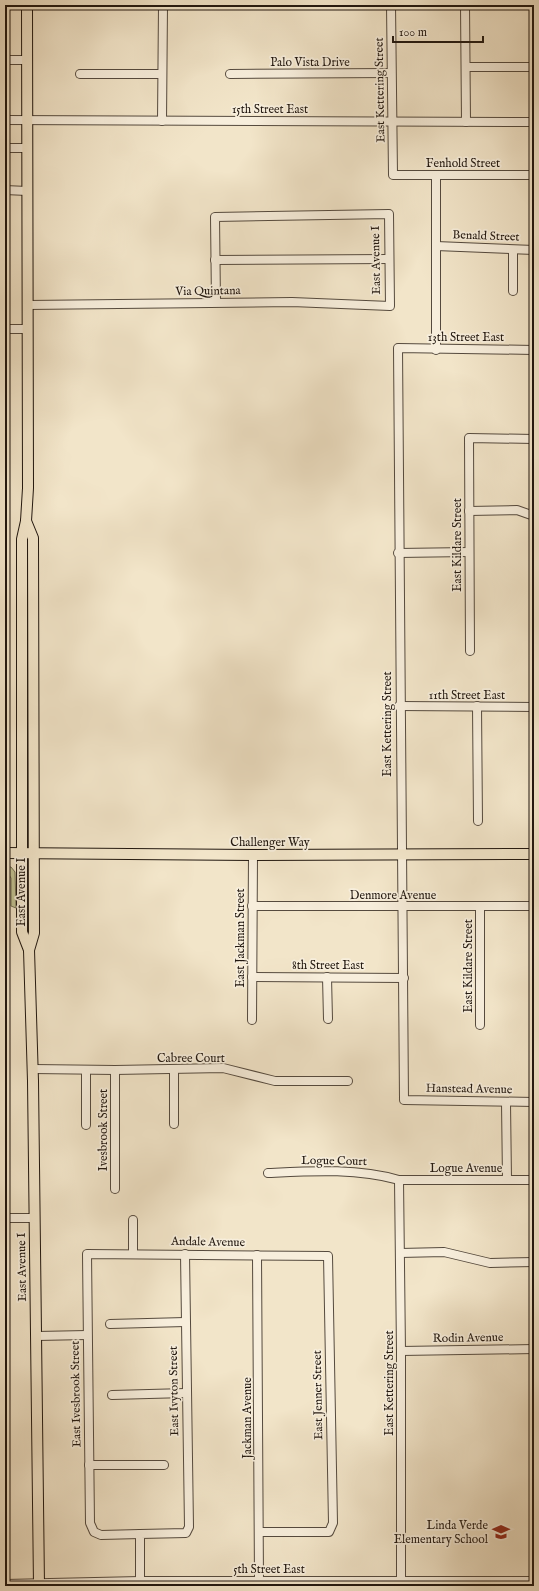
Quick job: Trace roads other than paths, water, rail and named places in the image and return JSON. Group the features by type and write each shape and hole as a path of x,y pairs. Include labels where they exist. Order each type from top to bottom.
{"main road":[{"name":"East Avenue I","path":"27,5 28,488 26,521 22,539 22,932 29,950"},
{"name":"East Avenue I","path":"26,521 33,538 34,933 29,950 33,1069 38,1585"},
{"path":"22,651 33,651"},
{"name":"Challenger Way","path":"5,853 34,852 253,855 534,854"}],"street":[{"path":"162,5 162,121"},
{"name":"East Kettering Street","path":"391,5 393,175"},
{"path":"465,5 466,122"},
{"path":"5,60 27,60"},
{"path":"466,67 534,67"},
{"path":"80,74 162,74"},
{"name":"Palo Vista Drive","path":"230,74 391,74"},
{"name":"15th Street East","path":"5,120 534,122"},
{"path":"5,148 27,148"},
{"name":"Fenhold Street","path":"393,175 534,175"},
{"path":"436,175 436,350"},
{"path":"5,190 27,191"},
{"name":"East Avenue I","path":"215,260 215,217 389,214 390,306"},
{"name":"Benald Street","path":"436,246 534,250"},
{"path":"513,250 513,291"},
{"path":"216,303 215,260 390,259"},
{"name":"Via Quintana","path":"28,305 292,302 390,306"},
{"path":"5,329 27,329"},
{"name":"East Kettering Street","path":"398,348 400,854 404,978 404,1100"},
{"name":"13th Street East","path":"398,348 436,350 534,350"},
{"path":"5,386 5,391"},
{"name":"East Kildare Street","path":"470,651 468,438 534,439"},
{"path":"469,511 517,510 534,516"},
{"path":"398,553 469,552"},
{"name":"11th Street East","path":"399,706 534,707"},
{"path":"477,706 478,821"},
{"name":"East Jackman Street","path":"252,1020 253,855"},
{"name":"Denmore Avenue","path":"252,906 534,906"},
{"name":"East Kildare Street","path":"480,906 480,1025"},
{"name":"8th Street East","path":"252,977 404,978"},
{"path":"327,977 328,1019"},
{"name":"Cabree Court","path":"33,1069 115,1070 223,1068 275,1081 348,1081"},
{"path":"174,1069 174,1124"},
{"name":"Ivesbrook Street","path":"86,1070 86,1125"},
{"name":"Ivesbrook Street","path":"115,1070 115,1189"},
{"name":"Hanstead Avenue","path":"404,1100 534,1102"},
{"path":"506,1102 507,1180"},
{"name":"Logue Court","path":"268,1173 357,1172 381,1175 399,1180"},
{"name":"East Kettering Street","path":"399,1180 402,1351 401,1584"},
{"name":"Logue Avenue","path":"399,1180 534,1180"},
{"path":"5,1218 35,1218"},
{"path":"132,1220 133,1254"},
{"path":"400,1254 444,1252 490,1263 534,1262"},
{"name":"Andale Avenue","path":"87,1254 328,1256"},
{"name":"East Ivesbrook Street","path":"87,1254 90,1523 94,1532"},
{"name":"East Ivyton Street","path":"94,1532 101,1535 140,1534 187,1530 185,1254"},
{"name":"Jackman Avenue","path":"257,1255 260,1581"},
{"name":"East Jenner Street","path":"260,1532 329,1532 333,1523 328,1256"},
{"path":"110,1324 185,1322"},
{"path":"36,1336 88,1335"},
{"name":"Rodin Avenue","path":"402,1351 534,1349"},
{"path":"112,1395 186,1393"},
{"path":"89,1465 164,1464"},
{"path":"140,1534 140,1581"},
{"name":"5th Street East","path":"5,1584 38,1585 140,1581 260,1581 401,1584 534,1581"}],"place":[{"name":"Linda Verde Elementary School","path":"501,1532"}]}
